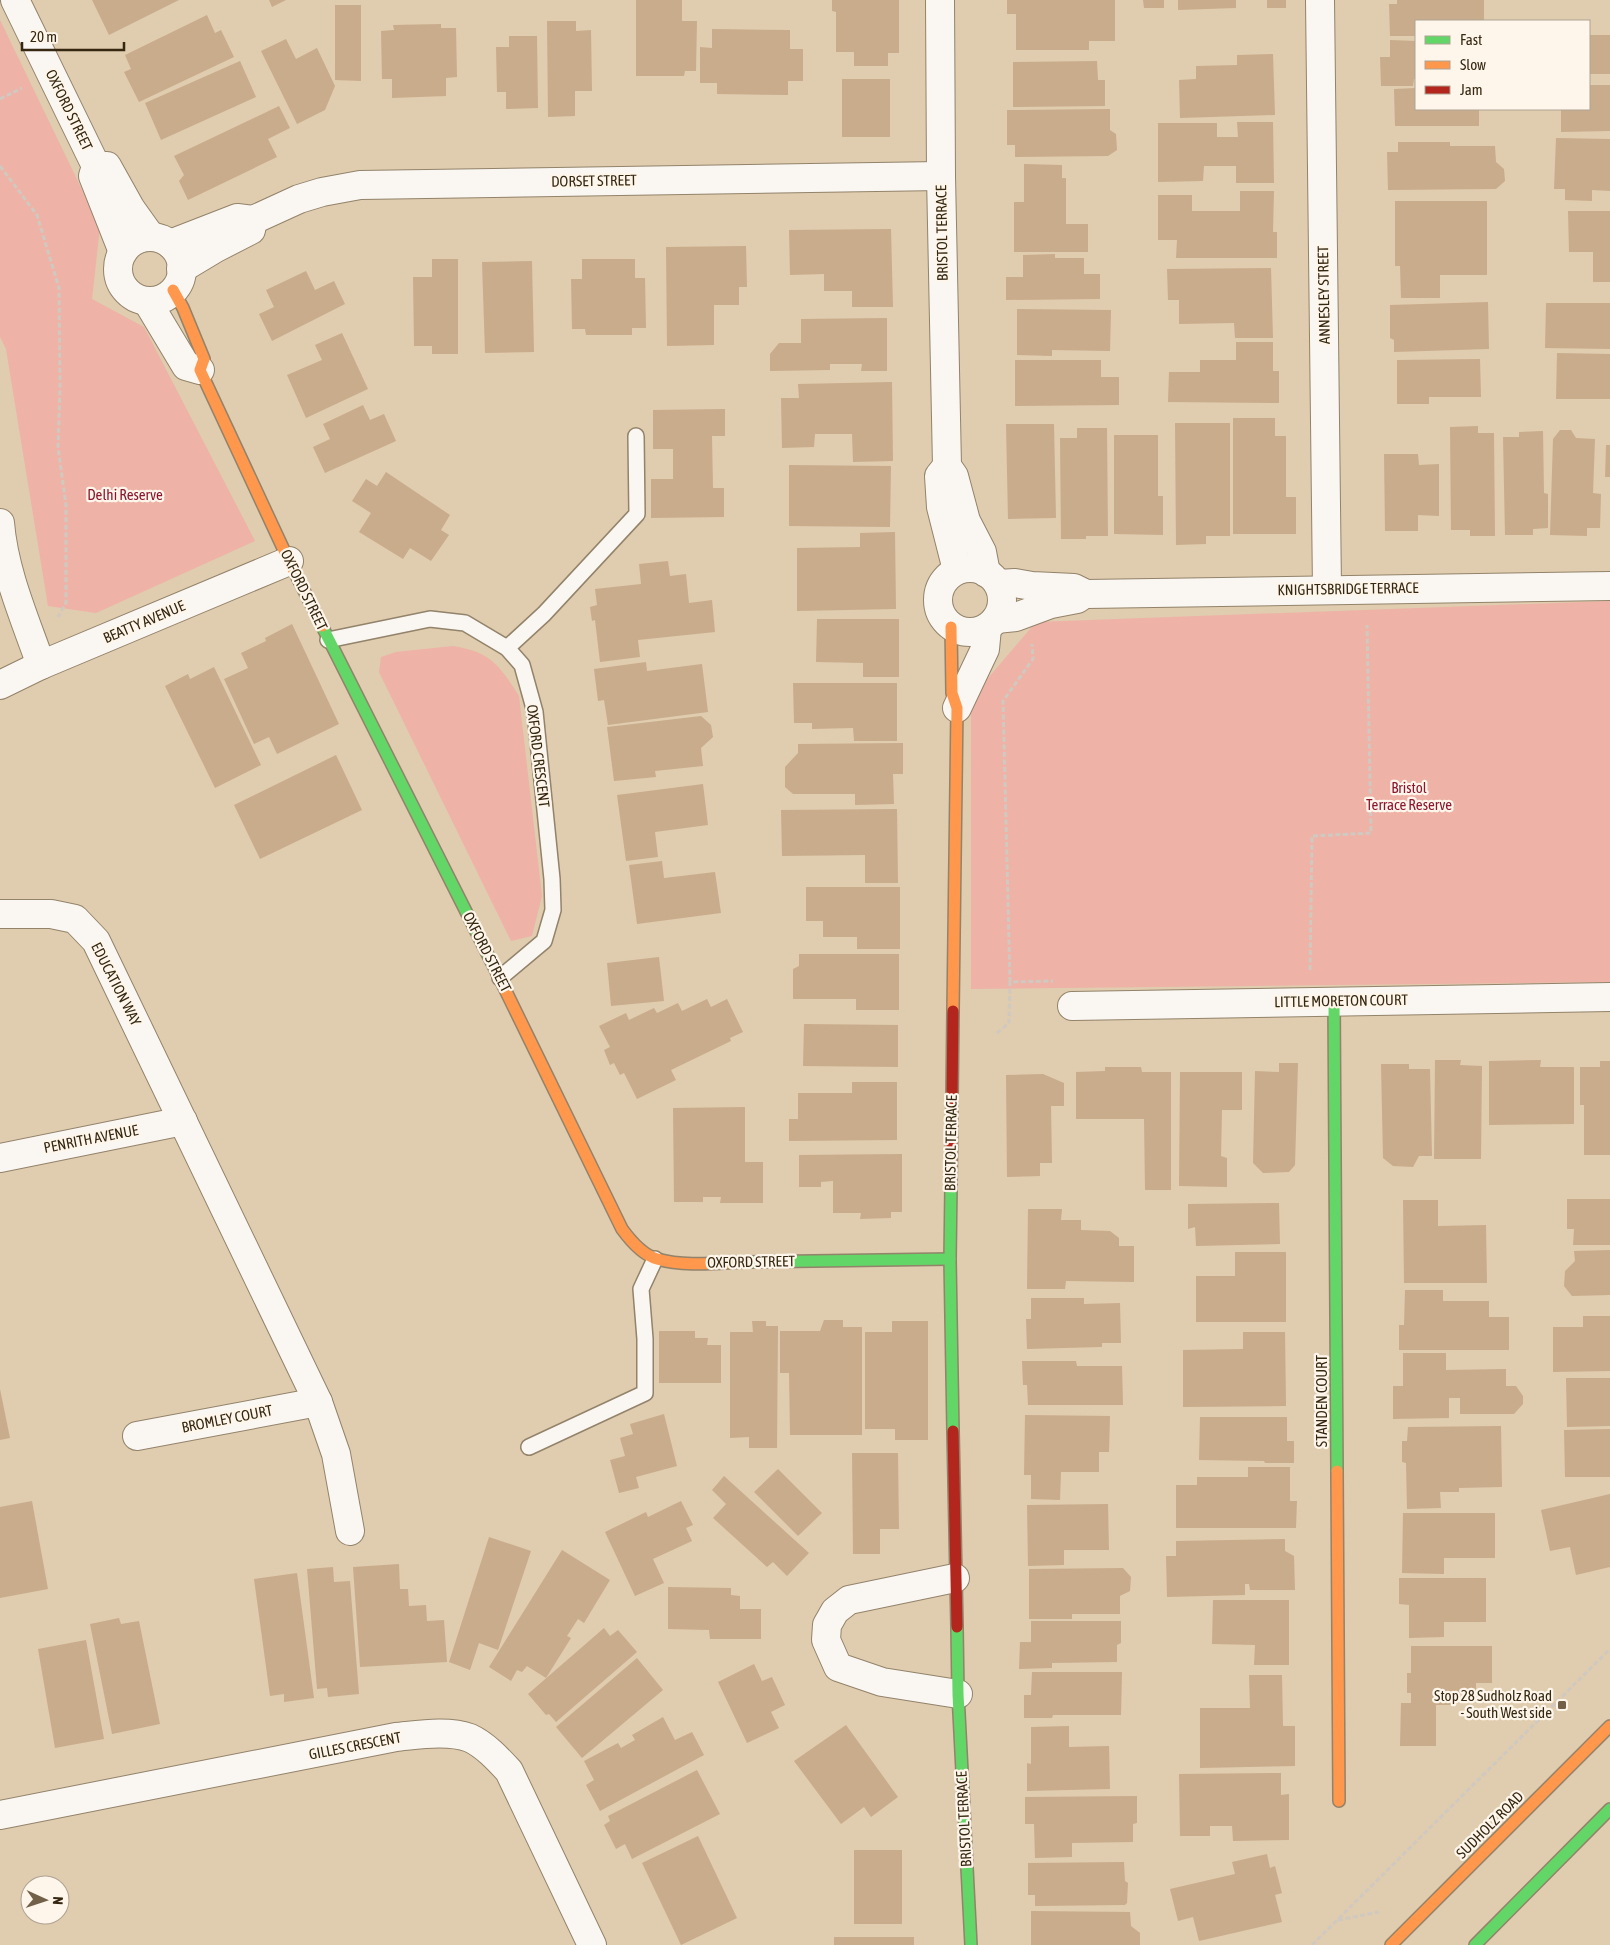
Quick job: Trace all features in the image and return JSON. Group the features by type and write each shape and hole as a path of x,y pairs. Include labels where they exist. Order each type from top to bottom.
{"street":[{"name":"OXFORD STREET","path":"15,0 96,166 92,176 123,252"},
{"name":"BRISTOL TERRACE","path":"940,0 941,176 947,466 954,476 966,521 982,552 992,578"},
{"name":"ANNESLEY STREET","path":"1320,0 1327,589"},
{"name":"OXFORD STREET","path":"96,166 107,166 131,209 160,240"},
{"name":"DORSET STREET","path":"160,240 237,218 253,220 299,199 322,192 360,185 941,176"},
{"name":"DORSET STREET","path":"177,280 216,248 251,230 253,220"},
{"path":"134,240 160,240 178,255 177,280 161,298 147,301 134,296 123,286 118,273 118,266 123,252 134,240"},
{"name":"OXFORD STREET","path":"177,280 183,308 204,359 200,370 289,561 500,978 622,1229 633,1243 654,1259 686,1263 950,1259"},
{"path":"147,301 186,366 200,370"},
{"name":"BRISTOL TERRACE","path":"947,466 939,476 941,507 957,570"},
{"path":"0,523 1,539 16,595 40,664"},
{"name":"BEATTY AVENUE","path":"0,685 40,664 289,561"},
{"path":"977,569 992,578 1001,593 1000,611 992,624 980,631 965,633 951,627 939,611 937,602 938,592 942,582 957,570 977,569"},
{"name":"KNIGHTSBRIDGE TERRACE","path":"992,578 1032,586 1074,588 1086,594 1610,586"},
{"name":"KNIGHTSBRIDGE TERRACE","path":"992,624 1051,604 1077,600 1086,594"},
{"name":"BRISTOL TERRACE","path":"957,708 985,649 992,624"},
{"name":"BRISTOL TERRACE","path":"951,627 952,692 957,708 950,1259 958,1694 971,1945"},
{"name":"EDUCATION WAY","path":"0,914 51,914 75,919 96,941 318,1402 336,1454 350,1531"},
{"name":"LITTLE MORETON COURT","path":"1072,1006 1610,997"},
{"name":"STANDEN COURT","path":"1334,1001 1339,1801"},
{"name":"PENRITH AVENUE","path":"0,1158 183,1121"},
{"name":"BROMLEY COURT","path":"137,1436 318,1402"},
{"path":"955,1578 849,1600 835,1611 827,1625 826,1640 838,1667 882,1682 958,1694"},
{"name":"SUDHOLZ ROAD","path":"1391,1945 1610,1726"},
{"name":"GILLES CRESCENT","path":"0,1815 396,1737 436,1733 470,1738 492,1753 509,1771 592,1945"},
{"path":"1475,1945 1610,1809"}],"lane":[{"path":"507,648 544,614 637,514 636,436"},
{"name":"OXFORD CRESCENT","path":"328,640 430,619 465,623 507,648 522,665 535,712 552,879 553,910 544,940 500,978"},
{"path":"529,1448 645,1393 645,1339 642,1289 654,1259"}],"path":[{"path":"0,99 23,88"},
{"path":"0,166 37,215 59,288 60,388 58,447 66,506 66,603 58,618"},
{"path":"1310,978 1312,836 1371,833 1367,625"},
{"path":"997,1033 1009,1023 1010,982 1003,701 1033,660 1031,636"},
{"path":"1010,982 1056,981"},
{"path":"1312,1945 1610,1649"}],"green space":[{"name":"Delhi Reserve","path":"0,20 100,227 92,299 144,327 255,541 96,613 48,606 6,349 0,337"},
{"name":"Bristol Terrace Reserve","path":"1610,601 1610,982 971,989 971,698 1036,622"},
{"path":"453,646 477,652 493,662 506,676 519,696 542,896 532,936 511,941 379,672 381,657 396,652"}],"building":[{"path":"92,0 179,0 109,35"},
{"path":"269,0 286,0 272,7"},
{"path":"636,0 682,0 682,21 697,21 696,71 685,71 684,76 636,76"},
{"path":"832,0 899,0 899,53 888,53 888,66 854,66 854,52 836,52 836,12 832,11"},
{"path":"1007,0 1115,0 1115,41 1089,41 1089,50 1016,50 1016,14 1007,14"},
{"path":"1143,0 1164,0 1164,8 1144,8"},
{"path":"1178,0 1236,0 1236,8 1178,10"},
{"path":"1267,0 1286,0 1286,8 1267,8"},
{"path":"1397,0 1484,0 1484,20 1415,20 1415,36 1390,36 1389,4 1397,4"},
{"path":"335,5 361,5 361,81 335,80"},
{"path":"207,15 215,33 221,30 234,57 139,102 124,72 131,69 125,55"},
{"path":"547,21 576,21 576,31 591,30 592,91 575,91 575,116 548,117"},
{"path":"441,24 441,28 456,28 457,77 446,78 446,96 392,98 392,79 382,79 381,31 394,30 393,25"},
{"path":"712,29 790,30 790,49 803,49 803,81 788,81 788,95 717,94 717,83 700,83 700,47 712,48"},
{"path":"1590,35 1610,35 1610,74 1590,74"},
{"path":"509,36 537,36 538,108 506,109 506,92 497,92 496,47 509,47"},
{"path":"286,39 296,59 317,48 335,86 325,110 297,124 261,51"},
{"path":"1390,40 1415,41 1415,79 1413,86 1381,86 1380,57 1390,57"},
{"path":"1273,54 1275,115 1180,118 1179,80 1196,79 1196,66 1237,65 1237,55"},
{"path":"240,61 256,97 161,140 145,103"},
{"path":"1097,61 1098,80 1105,80 1105,106 1013,107 1013,62"},
{"path":"842,79 890,79 890,137 842,137"},
{"path":"1590,85 1610,85 1610,131 1561,132 1561,110 1590,110"},
{"path":"1415,88 1415,110 1479,110 1479,126 1395,126 1394,89"},
{"path":"279,106 290,128 268,139 277,157 188,200 179,181 184,175 174,156"},
{"path":"1110,109 1110,130 1116,134 1117,150 1108,156 1015,157 1015,145 1007,145 1007,110"},
{"path":"1237,122 1273,122 1274,183 1236,183 1236,166 1204,166 1203,181 1158,182 1158,123 1217,123 1217,137 1238,137"},
{"path":"1556,138 1610,139 1610,191 1592,190 1592,201 1565,200 1565,189 1554,189"},
{"path":"1398,142 1450,142 1450,146 1495,146 1496,162 1504,169 1505,181 1496,189 1388,190 1387,152 1398,152"},
{"path":"1024,164 1062,165 1062,178 1066,178 1066,224 1088,224 1088,252 1014,252 1014,202 1024,202"},
{"path":"1240,191 1274,191 1273,232 1277,232 1277,258 1176,258 1177,240 1158,240 1158,195 1192,195 1192,211 1240,211"},
{"path":"1395,201 1487,201 1487,275 1440,275 1440,298 1401,298 1400,266 1395,266"},
{"path":"1568,211 1610,211 1610,282 1593,282 1593,252 1569,252"},
{"path":"891,229 893,307 852,307 852,291 824,291 824,274 790,275 789,230"},
{"path":"746,246 747,287 739,287 739,305 714,305 714,345 667,346 666,247"},
{"path":"1055,254 1055,258 1084,258 1084,274 1100,274 1100,299 1006,300 1006,277 1023,277 1023,255"},
{"path":"432,259 458,259 458,354 432,354 432,346 414,346 413,277 432,277"},
{"path":"582,259 635,259 635,278 645,278 646,328 632,328 632,335 586,335 585,329 572,329 571,279 582,279"},
{"path":"532,261 534,352 485,353 482,262"},
{"path":"1271,268 1273,338 1235,338 1234,323 1179,324 1179,300 1168,300 1167,269"},
{"path":"306,271 315,290 334,281 345,304 272,341 259,314 274,307 266,290"},
{"path":"1488,302 1489,349 1394,352 1394,340 1390,338 1390,305"},
{"path":"1546,303 1610,303 1610,349 1545,348"},
{"path":"1017,309 1111,310 1110,351 1052,350 1052,356 1017,355"},
{"path":"887,318 887,371 861,371 862,364 830,364 830,370 770,371 770,354 779,343 801,343 801,319"},
{"path":"342,333 368,389 306,418 287,375 322,360 315,345"},
{"path":"1236,342 1273,342 1273,371 1279,371 1279,403 1168,402 1169,372 1200,372 1200,360 1236,360"},
{"path":"1557,353 1610,354 1610,399 1556,399"},
{"path":"1480,359 1481,397 1429,397 1429,404 1397,404 1397,360"},
{"path":"1015,360 1101,360 1101,377 1119,377 1119,405 1015,406"},
{"path":"892,382 893,461 853,462 852,434 815,434 814,447 782,448 781,398 799,398 798,384"},
{"path":"363,405 370,420 384,414 396,441 325,473 313,447 330,439 323,424"},
{"path":"725,409 725,436 712,436 713,488 724,488 724,517 651,518 651,479 673,479 673,449 653,449 653,410"},
{"path":"1233,418 1275,418 1275,436 1286,436 1286,497 1296,497 1296,534 1233,534"},
{"path":"1175,423 1230,423 1230,536 1206,536 1206,544 1176,545"},
{"path":"1006,424 1054,424 1056,518 1008,519"},
{"path":"1478,426 1478,433 1494,433 1495,536 1470,536 1470,530 1451,530 1450,427"},
{"path":"1077,428 1107,428 1108,536 1086,536 1086,539 1061,539 1060,438 1077,438"},
{"path":"1560,430 1571,430 1576,438 1595,439 1593,493 1601,494 1600,528 1587,528 1587,536 1550,535 1553,439"},
{"path":"1543,431 1544,493 1548,494 1548,528 1533,529 1533,535 1505,535 1503,437 1519,437 1519,432"},
{"path":"1114,435 1158,435 1158,496 1163,496 1163,535 1114,534"},
{"path":"1606,445 1610,445 1610,477 1605,477"},
{"path":"1384,454 1418,454 1419,465 1439,464 1439,516 1418,515 1418,531 1385,531"},
{"path":"789,465 891,466 890,527 789,526"},
{"path":"386,472 450,515 441,530 449,535 431,561 410,548 403,559 359,532 371,513 352,501 366,479 377,486"},
{"path":"895,532 896,609 797,611 797,548 860,547 860,533"},
{"path":"668,561 670,576 686,574 689,603 712,600 715,632 638,640 640,657 600,662 595,620 592,621 590,607 597,605 595,589 641,584 639,564"},
{"path":"817,619 899,619 899,677 863,677 863,663 816,662"},
{"path":"292,624 339,724 277,754 269,737 254,744 224,679 248,668 241,653 266,641 265,638"},
{"path":"646,662 647,671 702,664 708,712 608,725 604,700 598,701 594,669"},
{"path":"214,667 261,765 215,788 165,686 188,674 190,679"},
{"path":"793,683 897,683 897,741 854,741 853,728 812,729 812,723 794,723"},
{"path":"701,716 711,725 713,737 701,748 703,766 655,771 656,777 614,781 607,727"},
{"path":"903,743 903,774 893,774 894,804 855,805 855,794 793,794 785,787 785,767 798,753 798,744"},
{"path":"336,755 362,810 260,859 234,805"},
{"path":"703,784 708,825 655,832 658,857 626,861 617,795"},
{"path":"897,809 898,883 865,883 865,855 782,856 781,810"},
{"path":"662,861 664,878 715,872 721,913 637,924 629,865"},
{"path":"806,887 900,887 900,949 857,949 857,937 823,937 823,921 806,921"},
{"path":"799,954 899,954 899,1010 856,1010 856,999 793,999 793,969 799,966"},
{"path":"659,957 664,1001 611,1006 607,963"},
{"path":"707,999 711,1007 727,999 743,1032 730,1038 731,1041 671,1070 676,1080 637,1099 624,1073 620,1075 614,1063 610,1065 604,1050 610,1047 599,1026 626,1013 629,1020 654,1008 657,1013 678,1003 682,1011"},
{"path":"804,1024 898,1025 898,1067 803,1066"},
{"path":"1435,1060 1461,1060 1460,1065 1482,1066 1481,1159 1434,1159"},
{"path":"1541,1060 1540,1067 1574,1067 1574,1124 1489,1125 1489,1061"},
{"path":"1600,1061 1610,1061 1610,1155 1584,1155 1584,1105 1580,1105 1580,1067 1600,1067"},
{"path":"1279,1063 1298,1063 1295,1165 1289,1172 1263,1173 1253,1163 1255,1071 1279,1072"},
{"path":"1381,1064 1409,1064 1409,1069 1430,1069 1432,1156 1419,1156 1413,1167 1393,1166 1383,1158"},
{"path":"1105,1067 1141,1067 1142,1072 1171,1072 1171,1190 1145,1190 1144,1119 1076,1119 1076,1072 1105,1071"},
{"path":"1180,1072 1242,1072 1242,1110 1222,1110 1221,1156 1227,1158 1227,1187 1179,1186"},
{"path":"1043,1074 1064,1083 1064,1106 1051,1106 1052,1163 1040,1163 1040,1176 1007,1177 1006,1075"},
{"path":"852,1082 897,1082 897,1140 789,1141 789,1119 798,1119 798,1093 852,1093"},
{"path":"745,1107 745,1162 763,1162 763,1203 720,1203 721,1197 703,1197 703,1202 674,1202 673,1108"},
{"path":"902,1154 902,1212 891,1212 891,1218 860,1219 861,1213 833,1213 833,1181 821,1182 821,1187 799,1187 799,1155"},
{"path":"1567,1199 1610,1199 1610,1245 1573,1245 1574,1229 1567,1229"},
{"path":"1403,1200 1438,1200 1438,1226 1486,1225 1487,1283 1404,1283"},
{"path":"1279,1203 1280,1244 1196,1246 1195,1227 1188,1229 1188,1204"},
{"path":"1028,1209 1062,1209 1061,1220 1081,1220 1081,1230 1110,1231 1119,1238 1119,1246 1134,1246 1134,1282 1066,1281 1065,1289 1027,1289"},
{"path":"1610,1250 1610,1295 1572,1296 1564,1286 1565,1271 1575,1261 1574,1251"},
{"path":"1235,1252 1286,1252 1286,1322 1196,1322 1196,1276 1235,1276"},
{"path":"1405,1290 1443,1290 1443,1301 1489,1301 1489,1317 1509,1317 1509,1350 1399,1350 1399,1325 1404,1325"},
{"path":"1031,1298 1084,1298 1084,1304 1120,1303 1121,1343 1102,1343 1102,1347 1027,1349 1026,1319 1031,1319"},
{"path":"1583,1316 1610,1316 1610,1371 1553,1372 1553,1327 1583,1327"},
{"path":"824,1320 843,1320 843,1327 862,1327 862,1435 790,1435 789,1373 780,1373 780,1331 820,1331"},
{"path":"752,1321 766,1321 766,1326 778,1326 777,1448 749,1448 749,1437 730,1438 730,1332 753,1332"},
{"path":"892,1321 928,1321 928,1440 895,1440 895,1429 865,1429 865,1332 892,1332"},
{"path":"659,1331 695,1331 695,1338 708,1338 707,1345 721,1345 721,1383 659,1383"},
{"path":"1243,1332 1285,1332 1286,1406 1183,1407 1183,1350 1243,1349"},
{"path":"1403,1353 1446,1353 1446,1370 1506,1369 1506,1386 1516,1386 1523,1396 1523,1404 1514,1414 1460,1414 1460,1398 1449,1398 1449,1418 1393,1419 1393,1386 1403,1386"},
{"path":"1022,1361 1076,1361 1077,1366 1122,1366 1123,1405 1028,1405 1027,1385 1023,1385"},
{"path":"1566,1378 1610,1378 1610,1426 1567,1427"},
{"path":"0,1389 10,1438 0,1440"},
{"path":"664,1414 677,1466 636,1477 639,1488 619,1493 610,1460 625,1456 620,1438 633,1434 630,1424"},
{"path":"1025,1415 1110,1416 1109,1452 1099,1452 1099,1472 1061,1472 1060,1500 1031,1499 1031,1475 1024,1475"},
{"path":"1200,1417 1287,1417 1287,1441 1294,1441 1294,1463 1199,1460"},
{"path":"1501,1426 1502,1487 1459,1488 1459,1492 1440,1492 1441,1508 1407,1509 1406,1463 1402,1462 1402,1441 1407,1441 1408,1427"},
{"path":"1610,1429 1610,1477 1565,1477 1564,1430"},
{"path":"852,1453 898,1453 899,1529 880,1529 880,1554 853,1554"},
{"path":"1248,1467 1290,1467 1290,1501 1297,1501 1296,1528 1176,1528 1176,1485 1197,1485 1197,1477 1248,1477"},
{"path":"778,1469 822,1513 798,1536 754,1492"},
{"path":"724,1476 809,1553 787,1576 773,1562 767,1567 713,1518 726,1504 712,1490"},
{"path":"1610,1494 1610,1567 1576,1575 1570,1547 1550,1551 1541,1510"},
{"path":"32,1501 48,1589 0,1598 0,1507"},
{"path":"681,1501 693,1525 686,1528 692,1541 653,1559 664,1583 635,1596 605,1532 646,1512 648,1517"},
{"path":"1108,1504 1109,1550 1064,1550 1064,1565 1028,1566 1027,1505"},
{"path":"1403,1513 1495,1513 1495,1558 1444,1558 1444,1574 1402,1573"},
{"path":"489,1537 531,1551 498,1650 479,1643 470,1670 449,1662"},
{"path":"1285,1539 1285,1551 1294,1556 1295,1590 1250,1590 1249,1584 1245,1584 1245,1595 1167,1597 1166,1556 1176,1556 1176,1541"},
{"path":"562,1550 610,1580 584,1623 578,1619 567,1636 571,1638 546,1678 527,1666 522,1672 517,1670 511,1681 489,1667"},
{"path":"399,1564 400,1589 408,1589 409,1606 426,1605 427,1621 444,1620 447,1662 360,1667 353,1567"},
{"path":"333,1567 334,1582 350,1581 359,1694 328,1697 327,1688 317,1689 307,1569"},
{"path":"1123,1568 1131,1577 1130,1591 1120,1596 1120,1614 1072,1614 1072,1619 1029,1619 1029,1569"},
{"path":"297,1573 314,1698 284,1702 284,1694 270,1696 254,1579"},
{"path":"1399,1578 1486,1578 1486,1622 1444,1622 1444,1637 1409,1638 1409,1605 1399,1604"},
{"path":"668,1587 731,1588 731,1595 740,1596 740,1609 761,1609 761,1639 710,1639 709,1630 668,1629"},
{"path":"1213,1600 1289,1600 1289,1665 1254,1665 1255,1645 1212,1644"},
{"path":"119,1618 121,1624 139,1621 160,1724 112,1734 90,1624"},
{"path":"1031,1621 1121,1621 1121,1643 1117,1645 1117,1662 1052,1663 1052,1668 1019,1669 1020,1642 1031,1642"},
{"path":"604,1628 610,1636 618,1630 637,1652 556,1722 549,1714 546,1715 528,1694"},
{"path":"86,1640 104,1739 55,1748 38,1649"},
{"path":"1411,1646 1492,1646 1492,1683 1476,1683 1476,1693 1453,1693 1453,1705 1436,1705 1436,1746 1400,1746 1401,1703 1411,1703 1411,1693 1407,1693 1407,1673 1411,1673"},
{"path":"637,1658 663,1690 582,1758 556,1727"},
{"path":"754,1664 762,1681 772,1677 785,1705 771,1712 779,1728 747,1743 718,1682"},
{"path":"1032,1672 1122,1672 1121,1715 1053,1715 1052,1718 1024,1718 1024,1695 1031,1695"},
{"path":"1249,1675 1282,1675 1283,1726 1295,1726 1295,1766 1200,1768 1200,1708 1250,1708"},
{"path":"663,1717 675,1740 692,1732 704,1755 600,1811 586,1785 594,1780 584,1761 618,1743 621,1748 635,1740 632,1735"},
{"path":"846,1725 898,1797 871,1817 864,1807 841,1824 794,1761"},
{"path":"1069,1726 1069,1747 1109,1746 1110,1789 1027,1791 1027,1763 1031,1764 1031,1727"},
{"path":"697,1770 720,1814 632,1859 625,1844 616,1849 604,1825 610,1821 608,1816"},
{"path":"1281,1773 1281,1795 1289,1794 1289,1840 1233,1841 1232,1826 1210,1826 1210,1836 1180,1836 1179,1774"},
{"path":"1137,1796 1137,1823 1133,1824 1133,1842 1072,1843 1072,1857 1035,1858 1034,1824 1025,1824 1025,1797"},
{"path":"698,1836 737,1918 681,1945 642,1863"},
{"path":"854,1850 902,1850 902,1924 854,1924"},
{"path":"1267,1854 1270,1868 1275,1866 1282,1893 1275,1895 1282,1922 1199,1941 1193,1917 1178,1921 1170,1889 1235,1874 1232,1862"},
{"path":"1124,1862 1125,1881 1128,1883 1127,1903 1125,1905 1035,1906 1035,1895 1028,1895 1028,1863"},
{"path":"1031,1911 1130,1912 1131,1926 1140,1933 1140,1945 1031,1945"},
{"path":"834,1937 914,1937 914,1945 834,1945"}],"traffic: fast":[{"path":"322,626 497,973"},
{"path":"1334,1001 1337,1471"},
{"path":"951,1186 950,1259 953,1431"},
{"path":"746,1262 950,1259"},
{"path":"957,1627 958,1694 971,1945"},
{"path":"1475,1945 1610,1809"}],"traffic: slow":[{"path":"173,290 183,308 204,359 200,370 289,561 322,626"},
{"path":"951,627 952,693 957,708 953,1011"},
{"path":"497,973 622,1229 629,1238 637,1247 657,1259 701,1264 746,1262"},
{"path":"1337,1471 1339,1801"},
{"path":"1391,1945 1610,1726"}],"traffic: jam":[{"path":"951,1186 953,1011"},
{"path":"953,1431 957,1627"}],"place":[{"name":"Stop 28 Sudholz Road - South West side","path":"1562,1705"}]}
